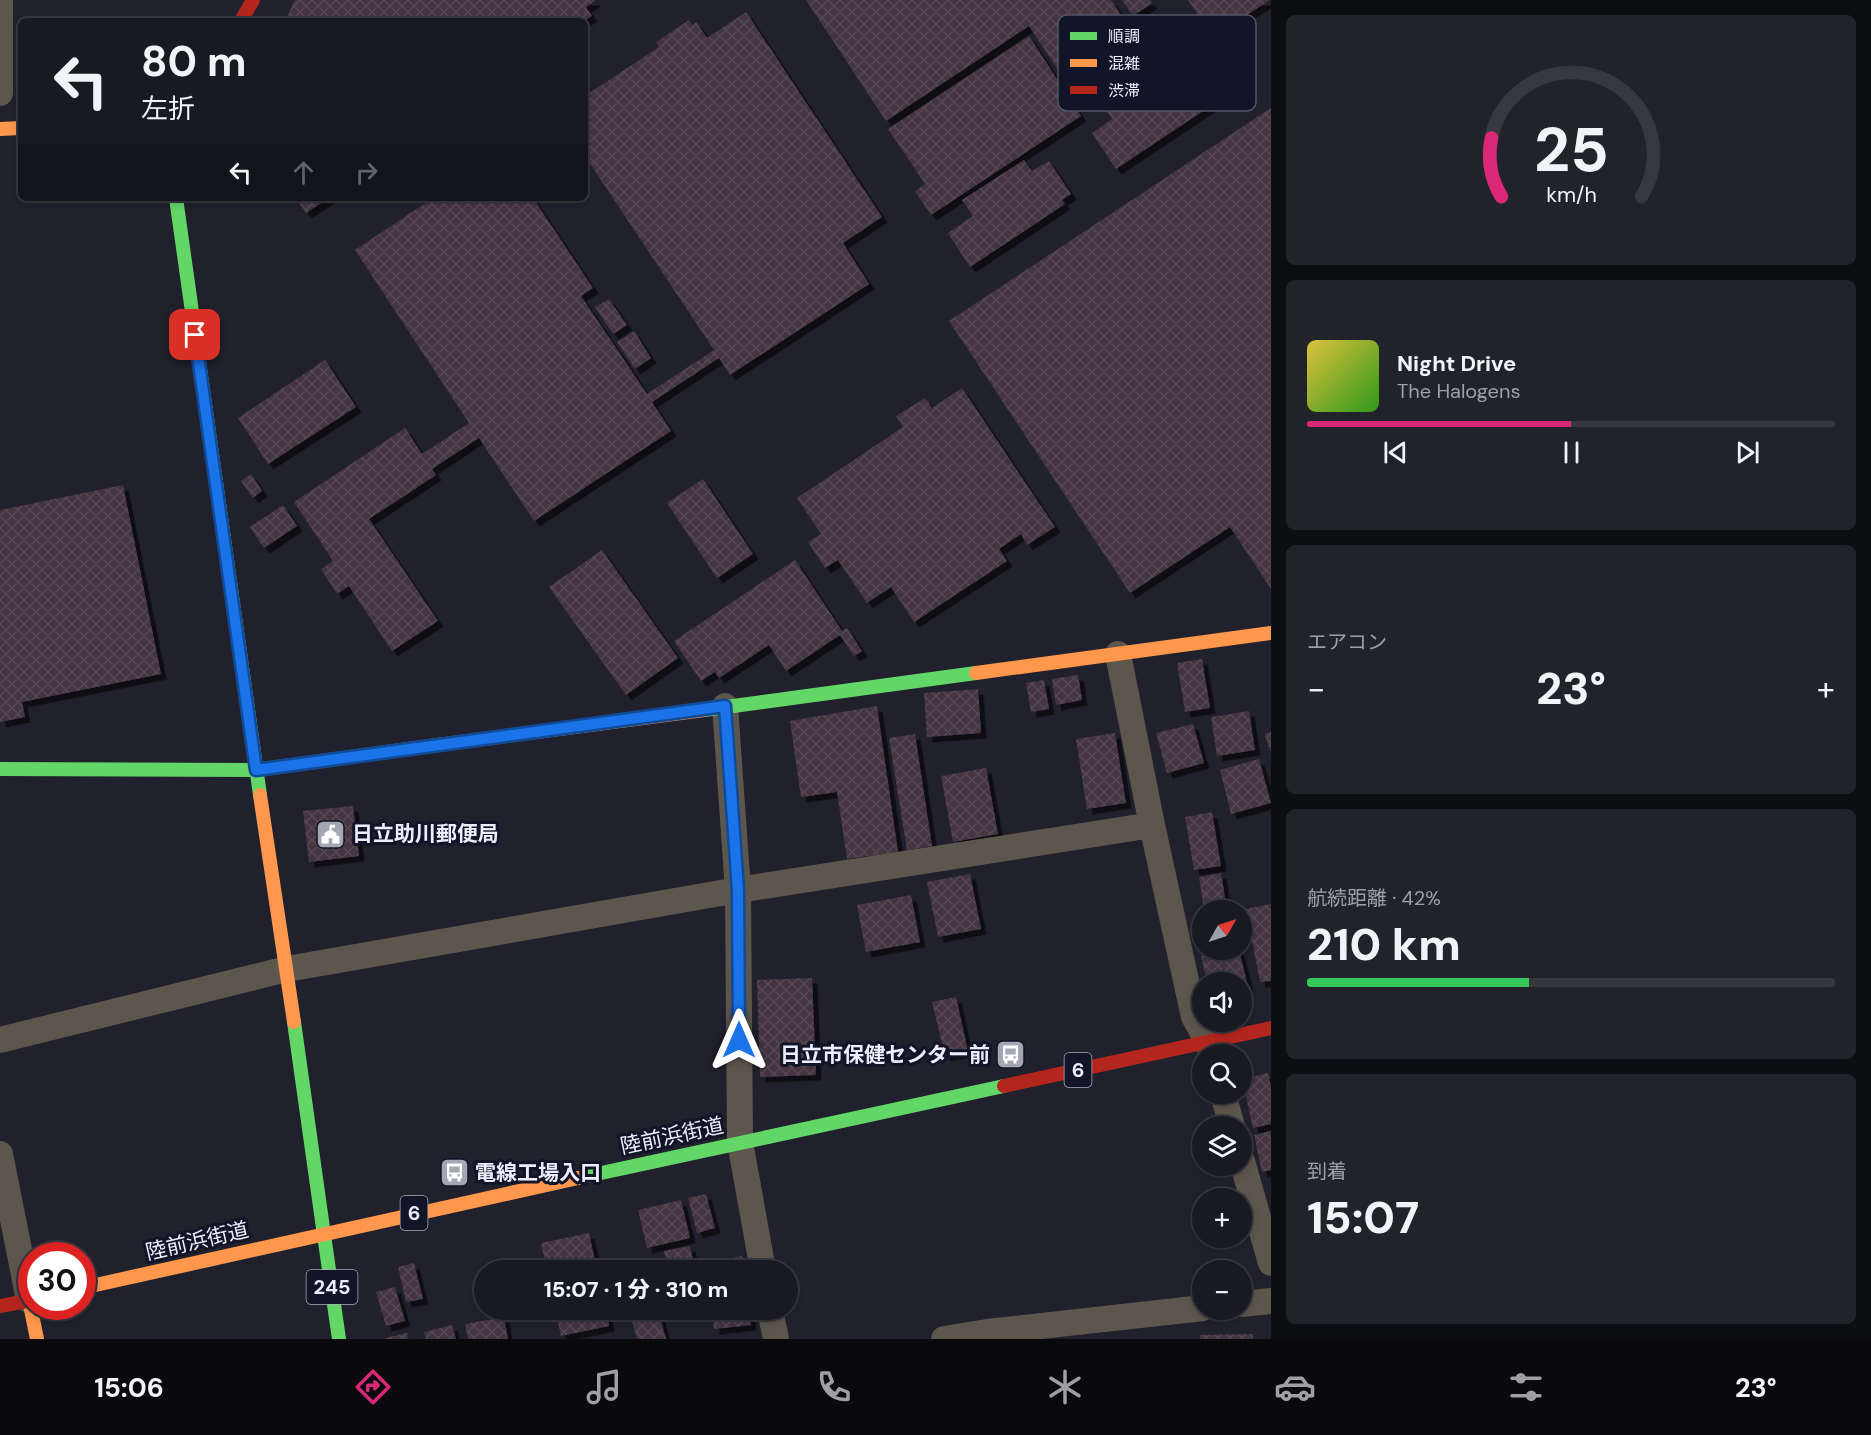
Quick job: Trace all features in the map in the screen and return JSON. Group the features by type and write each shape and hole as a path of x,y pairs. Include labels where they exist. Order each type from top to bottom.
{"main road":[{"path":"243,18 253,0"},
{"path":"0,129 18,128"},
{"path":"176,201 324,1235"},
{"path":"0,769 256,770 1271,633"},
{"name":"陸前浜街道","path":"1222,1044 1271,1028"},
{"name":"陸前浜街道","path":"96,1285 740,1142 1192,1052"},
{"name":"245","path":"324,1235 339,1339"},
{"path":"0,1306 18,1302"},
{"path":"34,1320 37,1339"}],"street":[{"path":"0,0 0,93"},
{"path":"1118,654 1194,1017 1208,1044"},
{"path":"725,706 738,890 740,1142 761,1260"},
{"path":"0,1040 287,969 738,890 1152,825"},
{"path":"0,1154 18,1242"},
{"path":"1246,1176 1271,1263"},
{"path":"1252,1303 1271,1301"},
{"path":"944,1339 1003,1335 1192,1309"},
{"path":"772,1320 776,1339"}],"building":[{"path":"295,0 596,0 586,7 592,16 588,18 286,18"},
{"path":"806,0 1111,0 1121,15 1058,15 1058,70 1029,26 886,121"},
{"path":"1122,0 1150,0 1152,3 1132,15"},
{"path":"1188,0 1270,0 1247,15 1198,15"},
{"path":"746,12 882,217 843,243 869,284 730,375 719,358 652,402 671,431 534,521 479,438 432,469 436,475 369,519 438,621 392,651 349,586 337,594 321,569 333,561 294,502 405,428 422,454 469,423 355,250 428,201 535,201 593,288 581,296 647,394 714,350 588,161 588,94 659,47 656,42 689,20 692,25 696,22 707,38"},
{"path":"1029,36 1058,81 1058,111 1078,111 1081,116 931,215 915,191 925,184 888,129"},
{"path":"1271,108 1271,589 1230,527 1130,593 949,321"},
{"path":"1107,111 1203,111 1116,169 1092,133 1112,119"},
{"path":"1024,160 1032,171 1049,161 1071,194 1062,200 1065,204 970,267 948,233 973,216 962,200"},
{"path":"298,201 324,201 306,213"},
{"path":"609,299 627,325 613,334 595,307"},
{"path":"634,331 651,358 635,369 617,342"},
{"path":"325,360 356,407 268,464 238,418"},
{"path":"962,388 1055,527 1027,545 1021,534 999,549 1007,561 914,622 891,587 867,603 838,560 825,568 808,542 821,534 797,498 903,427 896,416 925,398 932,408"},
{"path":"251,474 262,491 253,498 241,481"},
{"path":"703,479 753,554 717,578 667,503"},
{"path":"123,485 161,674 22,702 25,717 0,722 0,510"},
{"path":"283,505 297,526 264,548 250,527"},
{"path":"602,550 678,658 626,695 549,587"},
{"path":"795,560 842,631 847,628 862,651 854,656 840,635 786,671 769,645 719,678 715,672 701,681 674,641"},
{"path":"1202,659 1210,708 1185,712 1177,663"},
{"path":"1078,675 1082,700 1056,705 1052,679"},
{"path":"1044,680 1049,709 1031,712 1026,683"},
{"path":"978,689 981,733 927,737 924,693"},
{"path":"877,706 898,852 847,859 837,792 801,797 790,721"},
{"path":"1249,711 1255,750 1217,756 1211,717"},
{"path":"1193,724 1204,763 1167,773 1156,733"},
{"path":"1271,732 1271,751 1270,751 1265,734"},
{"path":"1115,733 1126,803 1087,809 1076,739"},
{"path":"915,734 932,846 907,850 889,738"},
{"path":"1259,759 1271,803 1231,814 1220,770"},
{"path":"986,768 998,834 953,842 941,776"},
{"path":"353,806 359,856 309,862 303,811"},
{"path":"1212,812 1221,866 1194,870 1185,817"},
{"path":"1221,873 1225,900 1202,900 1199,877"},
{"path":"970,874 981,929 938,937 927,882"},
{"path":"911,895 920,942 866,952 857,905"},
{"path":"1271,904 1271,981 1260,982 1252,940 1252,908"},
{"path":"1202,960 1242,960 1244,972 1205,972"},
{"path":"812,978 816,1075 760,1077 757,980"},
{"path":"956,997 968,1051 945,1056 932,1002"},
{"path":"1268,1073 1271,1086 1271,1124 1253,1128 1248,1104 1252,1104 1252,1077"},
{"path":"1271,1131 1271,1170 1262,1172 1254,1135"},
{"path":"706,1194 715,1228 697,1233 688,1198"},
{"path":"681,1200 690,1238 647,1248 638,1210"},
{"path":"589,1233 595,1260 545,1260 541,1243"},
{"path":"690,1246 693,1260 666,1260 664,1251"},
{"path":"742,1256 743,1260 724,1260"},
{"path":"414,1263 423,1299 406,1302 398,1267"},
{"path":"395,1287 405,1321 386,1326 376,1292"},
{"path":"505,1320 508,1339 468,1339 465,1324"},
{"path":"557,1320 608,1320 609,1326 561,1336"},
{"path":"632,1320 661,1320 666,1339 637,1339"},
{"path":"713,1320 750,1320 751,1325 714,1329"},
{"path":"452,1325 456,1339 426,1339 424,1332"},
{"path":"407,1333 408,1339 385,1339 385,1338"},
{"path":"1253,1334 1253,1339 1200,1339 1200,1335"}],"traffic: fast":[{"path":"176,201 260,795"},
{"path":"704,710 976,673"},
{"path":"0,769 256,770 438,745"},
{"path":"294,1022 324,1235"},
{"path":"578,1178 1004,1086"},
{"path":"324,1235 339,1339"}],"traffic: slow":[{"path":"0,129 18,128"},
{"path":"976,673 1271,633"},
{"path":"438,745 704,710"},
{"path":"260,795 294,1022"},
{"path":"96,1285 578,1178"},
{"path":"33,1320 37,1339"}],"traffic: jam":[{"path":"243,18 253,0"},
{"path":"1004,1086 1271,1028"},
{"path":"0,1306 18,1303"}],"place":[{"name":"日立助川郵便局","path":"331,834"},
{"name":"日立市保健センター前","path":"1011,1055"},
{"name":"電線工場入口","path":"454,1173"}],"route":[{"path":"195,335 256,770 725,706 738,890 739,1040"}]}
